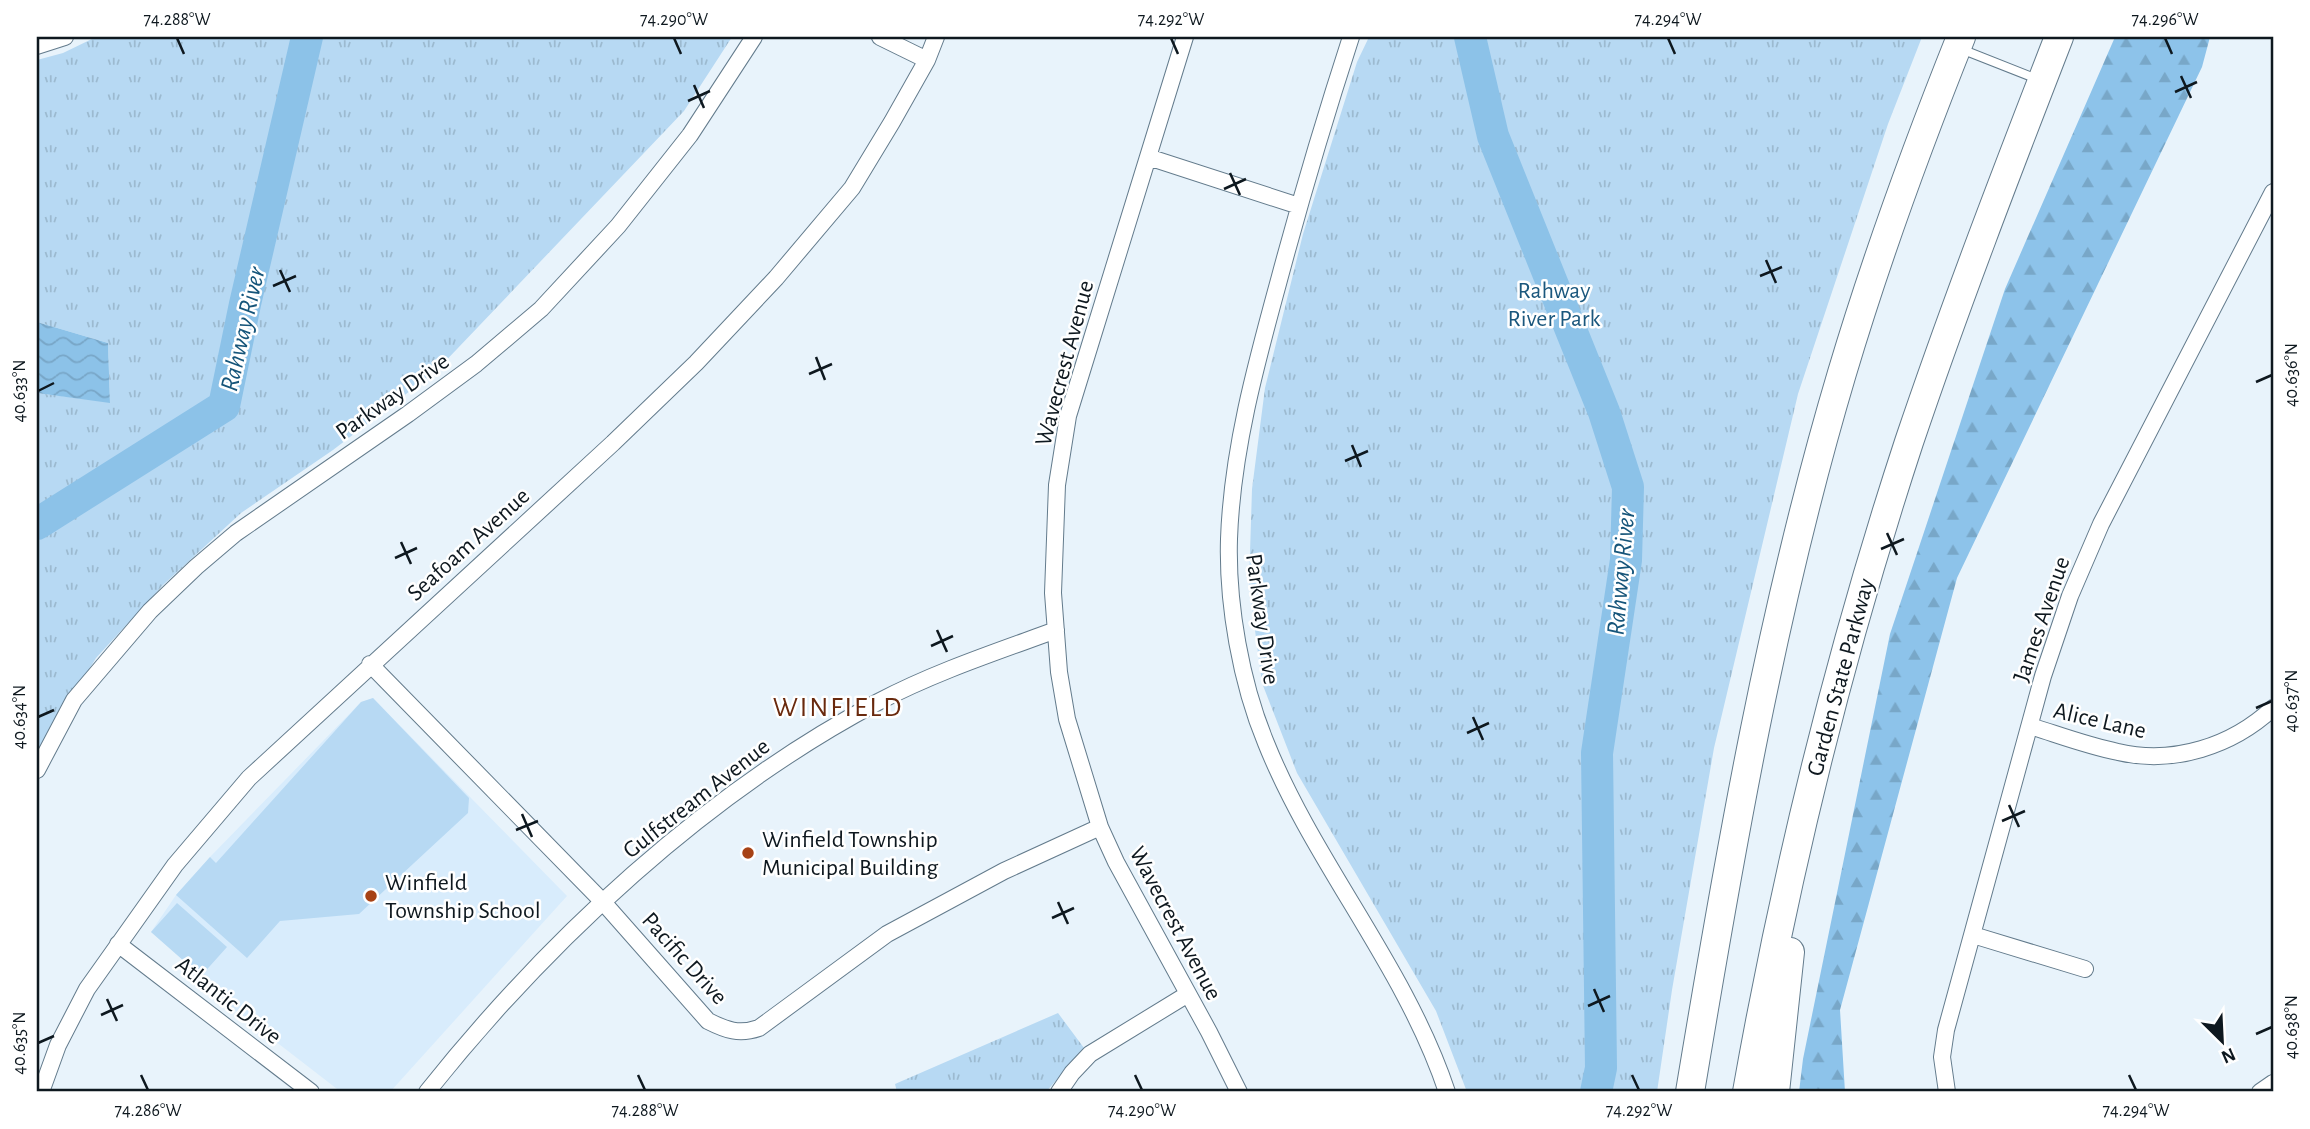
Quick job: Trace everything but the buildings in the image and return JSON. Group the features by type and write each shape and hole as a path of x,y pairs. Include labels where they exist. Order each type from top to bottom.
{"highway":[{"name":"Garden State Parkway","path":"1747,1092 1786,889 1850,634 1909,444 1978,249 2059,37"},
{"path":"1690,1092 1750,750 1807,500 1865,298 1959,42"},
{"path":"1775,1092 1799,869 1817,759"}],"street":[{"path":"37,46 65,37"},
{"name":"Parkway Drive","path":"37,770 74,700 150,611 196,567 236,533 408,415 541,309 618,226 682,145 754,37"},
{"path":"880,37 927,60"},
{"name":"Seafoam Avenue","path":"41,1092 58,1045 87,989 175,865 249,778 631,425 696,363 776,278 852,188 927,60 936,37"},
{"name":"Wavecrest Avenue","path":"1185,37 1068,416 1057,485 1053,593 1067,719 1100,827 1116,863 1240,1092"},
{"name":"Parkway Drive","path":"1351,37 1299,206 1254,373 1240,441 1229,539 1230,584 1239,647 1253,708 1281,778 1321,852 1405,993 1423,1028 1447,1092"},
{"path":"1148,157 1299,206"},
{"name":"James Avenue","path":"1947,1092 1943,1072 1943,1044 2059,625 2090,548 2273,192"},
{"name":"Gulfstream Avenue","path":"427,1092 518,987 603,902 708,812 759,774 819,734 881,701 947,670 1056,630"},
{"name":"Pacific Drive","path":"370,664 603,902 708,1021 727,1031 744,1033 767,1022 887,934 1004,871 1100,827"},
{"name":"Alice Lane","path":"2029,726 2118,752 2174,755 2203,749 2231,738 2273,708"},
{"path":"1973,934 2085,969"},
{"name":"Atlantic Drive","path":"118,944 311,1092"},
{"path":"1059,1092 1090,1054 1188,994"},
{"path":"2260,1092 2273,1083"}],"lane":[{"path":"1959,42 2042,81 2065,37"}],"shaded area":[{"name":"Winfield Township School","path":"373,698 567,896 390,1092 341,1092 227,1004 201,976 151,932 176,895 210,857 361,702"}],"green space":[{"path":"96,37 732,37 684,111 436,371 333,450 241,513 163,585 96,658 37,756 37,393 110,402 108,343 37,322 37,60 63,53"},
{"name":"Rahway River Park","path":"1369,37 1922,37 1888,124 1798,394 1714,748 1657,1092 1467,1092 1436,1011 1297,773 1262,683 1249,585 1252,489 1265,388 1303,234 1357,62"},
{"path":"2115,37 2210,37 2202,67 1957,578 1840,1010 1845,1092 1799,1092 1803,1059 1890,634 2005,289"},
{"path":"373,698 469,798 468,813 359,914 280,921 247,958 176,895 210,857 216,863 361,702"},
{"path":"177,903 227,947 201,976 151,932"},
{"path":"1058,1013 1084,1048 1046,1092 897,1092 895,1084"}],"water":[{"path":"37,322 108,343 110,403 37,393"}],"waterway":[{"name":"Rahway River","path":"37,524 224,406 307,37"},
{"name":"Rahway River","path":"1470,37 1493,136 1604,412 1628,487 1626,560 1597,753 1601,1068 1596,1092"}],"place":[{"name":"Winfield Township Municipal Building","path":"748,853"},
{"name":"Winfield Township School","path":"371,896"}],"district":[{"name":"WINFIELD","path":"838,706"}]}
